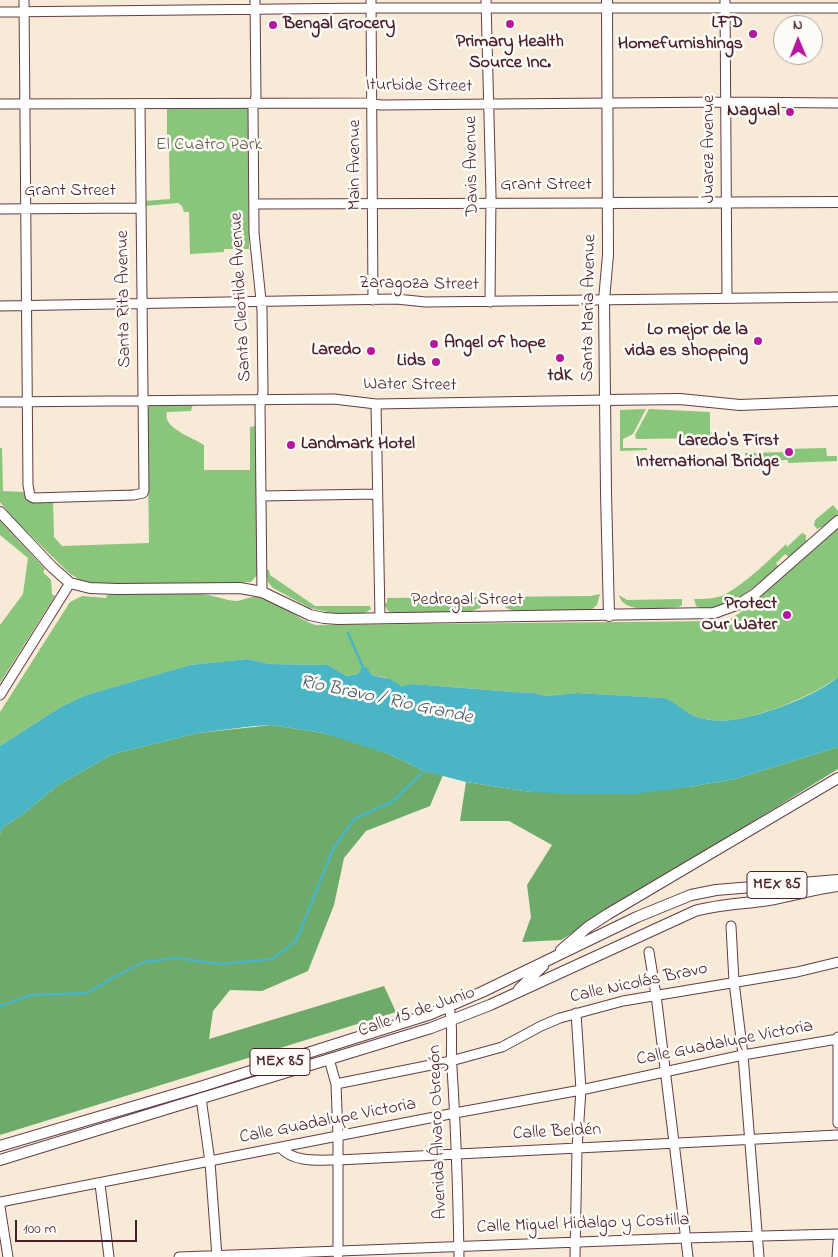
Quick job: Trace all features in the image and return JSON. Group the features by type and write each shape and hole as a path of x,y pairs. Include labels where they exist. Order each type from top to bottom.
{"main road":[{"name":"Santa Maria Avenue","path":"607,4 608,255 604,300 606,494 610,616"},
{"name":"Grant Street","path":"607,203 838,202"},
{"name":"Water Street","path":"606,400 680,399 740,404 819,403"},
{"path":"819,403 838,401"},
{"path":"819,403 838,408"},
{"path":"0,512 52,567 70,583"},
{"name":"Pedregal Street","path":"70,583 90,588 117,589 240,588 262,592 310,615 324,618 610,616 714,613 739,604 755,594 838,521"},
{"path":"515,993 588,927 838,778"},
{"name":"Calle 15 de Junio","path":"0,1146 329,1047 448,1007 679,899 716,890 837,882"},
{"name":"Calle 15 de Junio","path":"0,1160 452,1021 695,911 722,905 770,900 837,882"},
{"path":"629,902 637,917"},
{"path":"125,1109 129,1120"}],"street":[{"path":"24,0 26,402"},
{"path":"139,0 139,10"},
{"path":"0,12 139,10 255,5 371,4 725,4 838,8"},
{"name":"Main Avenue","path":"371,4 373,300"},
{"name":"Davis Avenue","path":"486,4 491,195 490,302"},
{"name":"Juarez Avenue","path":"725,4 727,298"},
{"name":"Santa Cleotilde Avenue","path":"255,5 254,204 255,244 261,302 263,392 260,406 262,592"},
{"name":"Iturbide Street","path":"0,104 373,103 381,105 488,105 726,102 838,103"},
{"name":"Santa Rita Avenue","path":"26,402 28,407 28,485 30,496 39,498 143,493 145,486 140,104"},
{"name":"Grant Street","path":"254,204 607,203"},
{"name":"Grant Street","path":"0,209 140,208"},
{"name":"Zaragoza Street","path":"0,306 373,300 490,302 838,297"},
{"name":"Water Street","path":"0,402 334,399 376,404 606,400"},
{"path":"376,404 380,618"},
{"path":"261,496 377,494"},
{"path":"0,695 70,583"},
{"path":"731,926 734,982 743,1055 760,1257"},
{"path":"649,952 688,1257"},
{"name":"Calle Nicolás Bravo","path":"336,1084 451,1061 502,1047 542,1026 576,1013 623,1001 796,972 838,962"},
{"name":"Avenida Álvaro Obregón","path":"448,1007 452,1021 451,1061 455,1113 459,1257"},
{"path":"575,1257 577,1149 581,1090 576,1013"},
{"path":"838,1038 838,1123"},
{"name":"Calle Guadalupe Victoria","path":"0,1202 581,1090 743,1055 838,1038"},
{"path":"329,1059 336,1084 338,1254"},
{"path":"201,1098 210,1162 217,1256"},
{"name":"Calle Beldén","path":"281,1148 287,1155 301,1159 338,1160 838,1135"},
{"path":"100,1184 109,1257"},
{"path":"0,1207 8,1257"},
{"name":"Calle Miguel Hidalgo y Costilla","path":"179,1257 338,1254 459,1246 838,1234"},
{"path":"837,1257 838,1242"}],"green space":[{"name":"El Cuatro Park","path":"167,107 245,107 248,109 249,249 224,249 224,252 190,254 189,212 184,212 182,206 178,203 144,206 144,201 170,199"},
{"path":"151,404 193,404 191,411 167,412 167,418 169,423 179,432 204,445 204,470 250,470 250,427 256,426 258,571 251,582 131,585 98,584 78,579 68,572 13,518 0,502 0,448 2,448 3,491 24,492 28,500 53,500 54,537 62,546 149,543 147,409"},
{"path":"646,409 633,434 623,439 623,448 647,448 647,450 620,451 620,410"},
{"path":"649,409 710,412 710,438 636,439 635,435"},
{"path":"826,448 827,456 837,456 837,461 788,463 788,460 745,461 745,453 788,452 788,449"},
{"path":"833,505 838,514 824,526 817,529 814,525 815,520"},
{"path":"0,521 45,569 43,572 51,580 52,594 55,596 0,683 0,625 23,594 28,558 0,535"},
{"path":"838,528 838,677 801,698 772,710 744,718 727,721 701,718 684,711 663,698 577,693 545,696 535,693 413,684 405,686 398,685 384,677 372,675 364,666 358,674 345,676 328,665 270,664 247,659 190,665 86,695 59,708 0,746 0,712 70,602 82,596 106,598 107,595 190,593 236,601 258,597 273,601 316,625 719,621 729,620 741,612"},
{"path":"802,533 806,535 806,542 789,557 785,554 776,563 778,566 751,589 729,603 717,607 706,608 696,606 694,599 718,597 734,589 786,544 787,547"},
{"path":"266,570 269,570 270,575 315,606 370,606 371,609 365,613 338,614 310,608 273,588 268,582"},
{"path":"600,594 597,605 591,610 515,611 506,608 499,598 487,598 480,608 469,612 393,613 388,611 384,604 387,603 387,598 591,596"},
{"path":"619,595 627,600 682,599 682,605 664,608 636,608 622,601"},
{"path":"272,725 323,733 365,745 424,771 443,775 430,806 366,831 344,858 334,905 308,971 262,991 230,990 213,1011 209,1039 384,986 396,1012 0,1135 0,834 3,827 22,815 58,785 113,754 198,733"},
{"path":"838,747 838,769 561,940 522,942 531,917 527,885 552,845 509,821 460,821 466,782 531,792 689,787 735,779"}],"water":[{"name":"Río Bravo / Rio Grande","path":"247,659 270,664 328,665 346,676 358,674 362,667 366,667 372,675 390,679 402,686 413,684 535,693 545,696 577,693 664,698 697,717 718,721 743,718 772,710 816,691 838,677 838,747 735,779 635,794 570,794 531,792 466,782 424,771 389,754 323,733 272,725 254,726 198,733 113,754 58,785 22,815 3,827 0,834 0,746 59,708 86,695 190,665"}],"waterway":[{"path":"348,633 363,667"},
{"path":"0,1006 31,995 87,993 144,962 176,958 220,964 272,959 296,941 333,849 354,819 393,801 425,770"}],"place":[{"name":"Primary Health Source Inc.","path":"510,24"},
{"name":"Bengal Grocery","path":"273,25"},
{"name":"LFD Homefurnishings","path":"753,34"},
{"name":"Nagual","path":"790,112"},
{"name":"Lo mejor de la vida es shopping","path":"758,341"},
{"name":"Angel of hope","path":"434,344"},
{"name":"Laredo","path":"371,351"},
{"name":"tdK","path":"560,358"},
{"name":"Lids","path":"436,362"},
{"name":"Landmark Hotel","path":"291,445"},
{"name":"Laredo's First International Bridge","path":"789,452"},
{"name":"Protect Our Water","path":"787,615"}]}
